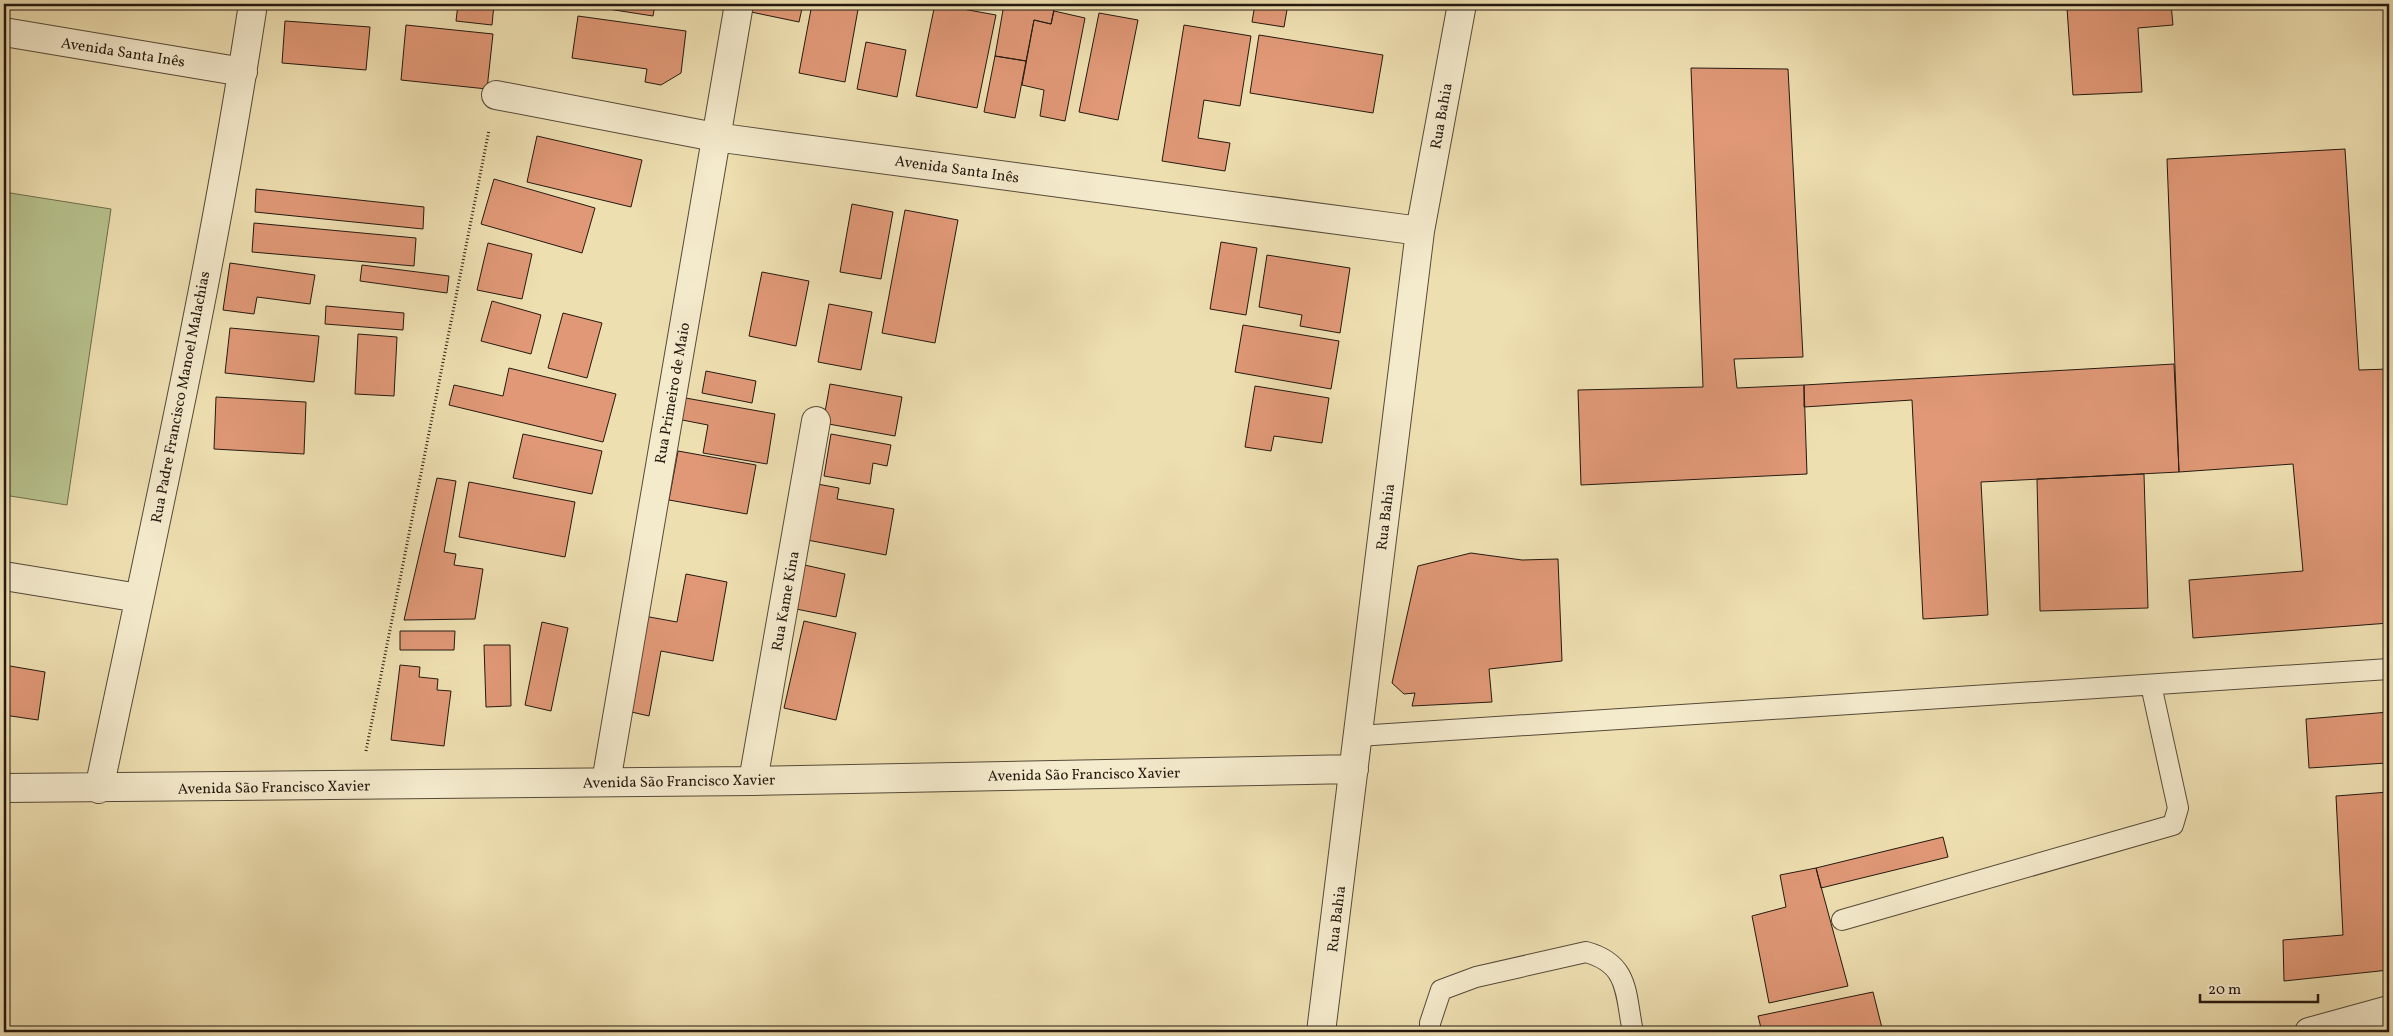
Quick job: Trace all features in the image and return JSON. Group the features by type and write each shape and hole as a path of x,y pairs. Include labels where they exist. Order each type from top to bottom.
{"street":[{"name":"Rua Padre Francisco Manoel Malachias","path":"99,789 179,415 243,72 253,4"},
{"name":"Rua Primeiro de Maio","path":"606,782 739,4"},
{"name":"Rua Bahia","path":"1322,1032 1420,230 1462,4"},
{"name":"Avenida Santa Inês","path":"4,32 243,72"},
{"name":"Avenida Santa Inês","path":"496,95 715,137 1420,230"},
{"name":"Rua Kame Kina","path":"753,781 816,421"},
{"path":"4,576 139,598"},
{"name":"Avenida São Francisco Xavier","path":"4,788 99,789 753,781 1354,769"},
{"path":"2309,1032 2389,1010"}],"lane":[{"path":"1358,736 2389,669"},
{"path":"1842,920 2173,825 2178,808 2151,685"},
{"path":"1430,1032 1430,1023 1441,990 1476,977 1586,952 1603,957 1621,973 1633,1032"}],"path":[{"path":"360,786 496,95"}],"green space":[{"path":"4,192 111,209 67,505 4,495"}],"building":[{"path":"458,4 494,4 492,25 456,21"},
{"path":"576,4 655,4 653,16"},
{"path":"752,4 803,4 799,22 751,12"},
{"path":"812,4 859,4 845,82 799,73"},
{"path":"935,4 996,15 977,108 916,96"},
{"path":"1004,4 1055,4 1051,24 1034,20 1026,61 995,56"},
{"path":"1255,4 1288,4 1284,27 1252,22"},
{"path":"2043,4 2171,4 2173,25 2138,28 2142,92 2073,95 2067,8 2044,6"},
{"path":"1054,11 1085,18 1065,121 1040,116 1044,90 1022,85 1034,20 1051,24"},
{"path":"1099,13 1138,20 1118,120 1079,112"},
{"path":"578,16 686,31 681,73 661,85 645,82 647,69 572,58"},
{"path":"285,21 370,27 366,70 282,63"},
{"path":"406,25 493,34 487,89 401,80"},
{"path":"1184,25 1251,36 1240,106 1204,100 1198,138 1230,143 1225,171 1162,161"},
{"path":"1259,35 1383,55 1373,113 1250,93"},
{"path":"866,42 906,50 897,97 857,89"},
{"path":"995,56 1026,61 1015,118 984,112"},
{"path":"1691,68 1788,69 1803,357 1734,359 1737,388 1804,385 1807,474 1581,485 1578,390 1703,387"},
{"path":"537,136 642,160 631,207 527,182"},
{"path":"2345,149 2359,370 2389,369 2389,623 2193,638 2189,580 2303,571 2293,464 2179,472 2167,159"},
{"path":"494,179 595,208 582,253 481,224"},
{"path":"256,189 424,207 423,229 255,212"},
{"path":"852,204 893,212 881,279 840,272"},
{"path":"905,210 958,220 935,343 882,333"},
{"path":"254,223 416,238 414,266 252,252"},
{"path":"1221,242 1257,248 1246,315 1210,309"},
{"path":"488,243 532,254 522,299 477,290"},
{"path":"1267,255 1350,268 1340,333 1300,326 1302,315 1259,307"},
{"path":"230,263 315,275 310,304 257,297 254,314 223,310"},
{"path":"362,265 449,276 447,293 360,281"},
{"path":"762,272 809,281 796,346 749,336"},
{"path":"492,301 541,315 531,354 481,341"},
{"path":"829,304 872,312 861,370 818,362"},
{"path":"326,306 404,313 403,330 325,324"},
{"path":"563,313 602,323 587,378 548,368"},
{"path":"1243,325 1339,341 1331,389 1235,372"},
{"path":"230,328 319,336 314,382 225,373"},
{"path":"358,334 397,337 394,396 355,394"},
{"path":"2174,364 2179,472 1981,482 1988,615 1923,619 1912,400 1804,407 1804,385"},
{"path":"509,368 616,394 603,442 449,405 454,385 503,396"},
{"path":"706,371 756,381 752,403 702,393"},
{"path":"830,384 902,397 895,436 823,423"},
{"path":"1255,386 1329,398 1322,443 1274,436 1271,451 1245,447"},
{"path":"216,397 306,402 304,454 214,449"},
{"path":"680,397 775,414 767,464 703,453 708,425 677,419"},
{"path":"523,434 602,451 592,494 513,478"},
{"path":"831,434 891,445 887,466 873,463 870,484 824,476"},
{"path":"678,451 756,465 747,514 669,500"},
{"path":"2144,474 2148,608 2040,611 2037,479"},
{"path":"437,478 456,481 444,552 456,554 454,565 483,569 475,619 404,620"},
{"path":"469,482 575,502 565,557 459,537"},
{"path":"812,483 839,488 837,499 894,509 886,555 802,539"},
{"path":"1471,553 1522,560 1558,559 1562,661 1489,669 1492,702 1412,706 1415,693 1404,694 1392,683 1418,566"},
{"path":"800,564 845,574 836,617 791,608"},
{"path":"686,574 727,582 713,661 661,651 649,716 627,711 644,616 677,622"},
{"path":"804,621 856,633 836,720 784,708"},
{"path":"542,622 568,628 551,711 525,705"},
{"path":"400,631 455,631 454,650 400,650"},
{"path":"484,645 510,645 511,706 486,707"},
{"path":"4,665 45,672 38,720 4,715"},
{"path":"400,665 420,667 419,677 438,679 437,690 451,691 444,746 391,740"},
{"path":"2389,712 2389,785 2387,763 2309,768 2306,719"},
{"path":"2389,792 2389,970 2284,981 2283,940 2343,935 2336,796"},
{"path":"1943,837 1948,857 1821,888 1816,868"},
{"path":"1816,868 1848,986 1769,1003 1752,916 1786,907 1780,875"},
{"path":"1873,992 1883,1032 1762,1032 1758,1016"}]}
